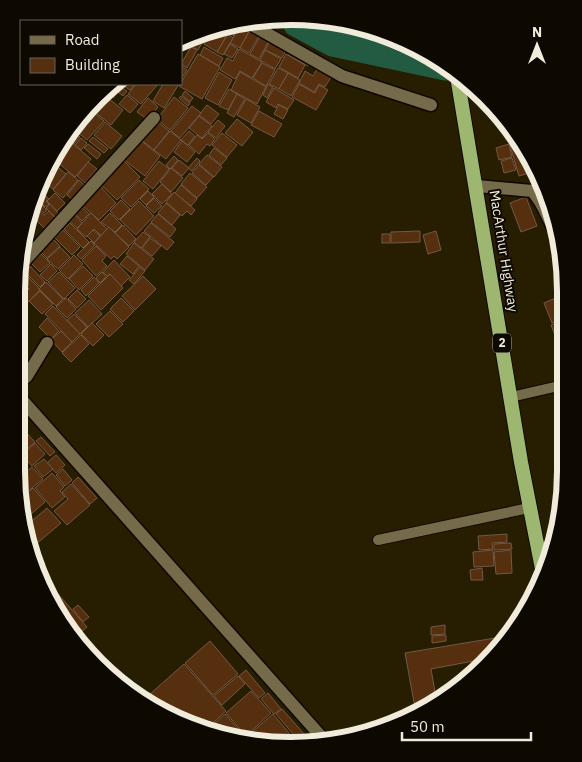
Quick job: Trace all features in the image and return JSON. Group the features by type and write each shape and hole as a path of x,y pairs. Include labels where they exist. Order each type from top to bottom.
{"highway":[{"name":"MacArthur Highway","path":"459,85 477,186 529,508 541,563"}],"street":[{"path":"255,27 342,76 431,105"},
{"path":"27,258 154,118"},
{"path":"477,186 532,191 537,196 547,218"},
{"path":"25,378 47,343"},
{"path":"25,403 320,735"}],"lane":[{"path":"511,397 557,386"},
{"path":"378,540 529,508"}],"building":[{"path":"251,28 240,48 230,43 238,30"},
{"path":"250,30 259,36 249,53 240,48"},
{"path":"237,31 234,36 228,33"},
{"path":"224,33 227,35 217,52 204,44 208,38"},
{"path":"228,34 233,38 223,55 217,52"},
{"path":"261,35 270,39 259,59 250,54"},
{"path":"199,41 202,43 198,50 192,47 194,43"},
{"path":"270,41 286,50 282,58 265,50"},
{"path":"230,44 238,49 232,58 224,54"},
{"path":"191,47 197,50 187,68 182,65"},
{"path":"204,47 223,58 219,66 200,55"},
{"path":"239,49 262,62 252,78 240,71 235,79 220,70 227,58 233,61"},
{"path":"265,50 281,59 275,69 260,60"},
{"path":"291,50 310,61 308,66 288,55"},
{"path":"198,54 220,67 202,99 179,86 182,85 182,81"},
{"path":"286,54 305,65 298,78 279,67"},
{"path":"262,63 275,70 266,86 253,78"},
{"path":"182,67 187,70 182,78"},
{"path":"278,68 288,73 279,89 269,84"},
{"path":"317,69 331,77 325,87 319,84 314,92 299,83 305,71 313,76"},
{"path":"219,72 232,80 218,105 205,98"},
{"path":"240,72 266,87 257,104 231,90"},
{"path":"288,73 300,80 291,96 279,89"},
{"path":"268,84 273,87 267,98 263,95"},
{"path":"299,84 315,93 319,85 328,90 316,110 292,97"},
{"path":"123,85 134,85 130,90"},
{"path":"135,85 157,85 141,104 128,94"},
{"path":"162,85 178,85 164,108 153,101"},
{"path":"121,87 127,91 123,96 118,92 113,98 110,96"},
{"path":"274,88 294,100 288,109 278,104 276,108 266,102"},
{"path":"229,89 237,94 228,110 219,106"},
{"path":"185,91 193,98 190,102 182,95"},
{"path":"237,94 245,99 234,117 227,113"},
{"path":"127,95 138,104 130,113 119,104"},
{"path":"181,96 190,103 188,106 179,98"},
{"path":"174,97 188,108 170,130 157,119"},
{"path":"108,98 123,110 111,125 95,112"},
{"path":"148,98 158,107 148,120 137,112"},
{"path":"246,99 260,107 251,123 237,115"},
{"path":"207,105 219,114 211,124 199,115"},
{"path":"279,105 288,110 283,119 274,114"},
{"path":"192,106 201,113 180,138 171,131"},
{"path":"259,111 282,124 274,137 251,125"},
{"path":"94,113 104,121 87,140 78,132"},
{"path":"199,116 212,126 202,138 189,128"},
{"path":"154,119 169,131 154,150 139,138"},
{"path":"237,119 253,132 242,146 225,133"},
{"path":"218,120 225,126 216,138 208,132"},
{"path":"105,122 122,136 111,149 94,135"},
{"path":"170,131 181,140 166,159 154,150"},
{"path":"189,131 195,136 188,145 181,140"},
{"path":"208,133 215,139 210,146 207,144 199,154 189,145 197,135 202,139"},
{"path":"222,133 237,145 227,157 212,145"},
{"path":"76,134 80,137 74,144 71,142"},
{"path":"93,137 108,149 104,153 89,141"},
{"path":"81,138 87,143 81,150 75,145"},
{"path":"139,139 160,156 145,176 123,159"},
{"path":"182,141 195,152 187,162 174,152"},
{"path":"71,142 91,159 75,177 58,163"},
{"path":"88,144 101,154 97,159 84,148"},
{"path":"509,144 512,157 499,160 496,148"},
{"path":"513,144 530,173 519,176 510,145"},
{"path":"214,148 227,158 221,165 209,155"},
{"path":"207,155 222,167 214,177 199,164"},
{"path":"174,156 178,160 170,169 166,165"},
{"path":"197,158 200,161 192,171 188,168"},
{"path":"512,158 516,170 504,173 501,161"},
{"path":"122,159 140,177 117,200 98,182"},
{"path":"179,160 189,168 182,176 172,168"},
{"path":"159,161 169,169 153,189 143,181"},
{"path":"88,162 97,169 85,183 77,176"},
{"path":"199,165 213,177 206,185 192,173"},
{"path":"56,166 66,174 53,189 47,184"},
{"path":"171,168 183,178 171,192 160,182"},
{"path":"68,172 78,180 63,198 53,190"},
{"path":"190,173 207,187 197,198 181,184"},
{"path":"79,180 85,186 73,200 67,195"},
{"path":"139,180 149,189 131,207 121,198"},
{"path":"97,183 116,203 99,220 78,202"},
{"path":"162,184 172,194 162,204 152,194"},
{"path":"181,185 197,199 191,206 175,193"},
{"path":"148,191 154,197 146,205 140,199"},
{"path":"174,192 195,210 191,215 187,211 182,216 166,202"},
{"path":"43,193 49,199 46,201 49,204 45,207 40,202"},
{"path":"55,193 65,203 57,211 47,201"},
{"path":"526,197 537,226 521,232 510,203"},
{"path":"154,198 162,206 154,213 146,206"},
{"path":"121,200 130,209 119,220 110,211"},
{"path":"139,201 154,216 136,235 120,220"},
{"path":"166,203 180,215 172,225 158,213"},
{"path":"40,204 47,210 44,213 38,208"},
{"path":"50,204 59,214 55,217 46,208"},
{"path":"78,204 89,214 82,221 72,211"},
{"path":"39,211 44,215 49,211 56,219 45,229 35,219"},
{"path":"71,211 82,223 77,228 65,217"},
{"path":"91,213 107,229 101,236 94,229 86,237 77,229"},
{"path":"110,213 122,225 115,232 101,222"},
{"path":"158,214 176,229 170,237 151,222"},
{"path":"70,223 89,242 83,248 64,229"},
{"path":"151,223 174,242 167,250 144,231"},
{"path":"123,225 136,239 129,246 115,233"},
{"path":"109,227 129,247 117,259 114,256 111,259 94,243"},
{"path":"63,230 80,247 72,255 55,238"},
{"path":"93,230 100,236 94,243 87,236"},
{"path":"420,231 420,242 391,243 391,232"},
{"path":"436,231 441,250 428,254 423,235"},
{"path":"143,232 150,237 141,248 134,242"},
{"path":"382,234 390,234 390,243 382,243"},
{"path":"52,238 60,246 47,258 39,250"},
{"path":"150,238 161,246 152,256 142,248"},
{"path":"91,241 95,245 81,259 77,255"},
{"path":"134,243 154,259 145,270 126,254"},
{"path":"96,246 106,256 102,261 107,266 96,276 82,260"},
{"path":"60,247 70,257 58,269 47,259"},
{"path":"41,254 50,263 40,272 31,263"},
{"path":"74,255 83,264 68,279 59,270"},
{"path":"127,256 139,266 133,274 120,264"},
{"path":"114,260 130,277 121,286 110,274 107,276 103,272"},
{"path":"51,264 57,271 47,281 40,275"},
{"path":"29,265 45,282 40,287 26,273 26,267"},
{"path":"83,266 93,276 79,290 69,279"},
{"path":"140,267 145,271 134,284 129,280"},
{"path":"59,272 75,288 64,299 48,282"},
{"path":"102,272 106,277 100,283 96,278"},
{"path":"110,274 123,288 101,310 88,296"},
{"path":"26,275 39,288 39,291 28,302 25,299 25,293 29,289 25,285"},
{"path":"143,276 156,289 135,310 122,296"},
{"path":"94,277 99,283 86,296 81,290"},
{"path":"46,282 63,299 56,306 39,289"},
{"path":"77,290 86,299 77,308 68,299"},
{"path":"40,291 53,304 42,314 29,301"},
{"path":"66,298 76,309 67,318 56,307"},
{"path":"121,298 134,311 123,322 110,309"},
{"path":"557,298 557,321 552,323 544,303"},
{"path":"89,300 102,314 88,327 75,313"},
{"path":"53,306 80,334 72,342 45,314"},
{"path":"110,311 123,324 109,337 96,324"},
{"path":"74,314 87,327 80,334 67,320"},
{"path":"47,318 59,331 51,339 39,327"},
{"path":"92,323 104,335 93,346 81,334"},
{"path":"557,323 557,340 551,325"},
{"path":"61,331 72,342 62,352 51,340"},
{"path":"81,335 89,344 71,362 62,353"},
{"path":"25,431 35,442 25,451"},
{"path":"41,437 55,452 50,456 36,441"},
{"path":"35,443 45,454 32,466 25,458 25,452"},
{"path":"56,455 65,465 56,473 47,463"},
{"path":"44,459 53,469 43,477 34,466"},
{"path":"32,467 43,479 26,493 26,488 25,473"},
{"path":"63,469 72,480 65,486 56,475"},
{"path":"52,473 64,487 60,491 65,497 52,508 35,488"},
{"path":"78,477 97,498 90,504 72,483"},
{"path":"71,484 90,505 67,525 54,511 68,499 62,492"},
{"path":"33,488 45,502 29,516 27,506 26,494"},
{"path":"47,508 61,523 35,545 30,523"},
{"path":"507,534 507,542 492,543 493,549 479,550 478,536"},
{"path":"511,543 512,549 494,550 494,544"},
{"path":"493,550 494,566 474,567 473,552"},
{"path":"511,550 512,573 496,574 494,552"},
{"path":"482,568 483,580 471,580 470,570"},
{"path":"50,585 87,627 80,633"},
{"path":"78,605 89,617 83,622 73,609"},
{"path":"445,625 445,634 431,635 431,627"},
{"path":"446,635 446,641 432,643 432,636"},
{"path":"495,638 496,641 478,660 431,669 435,694 415,707 405,653"},
{"path":"210,641 238,674 213,695 185,663"},
{"path":"184,664 226,711 211,725 173,710 149,695"},
{"path":"246,670 265,693 259,698 239,676"},
{"path":"238,676 245,684 222,705 214,696"},
{"path":"251,691 271,713 249,734 243,733 226,713"},
{"path":"268,693 281,709 274,714 261,699"},
{"path":"282,709 305,735 295,737 276,714"},
{"path":"225,714 241,732 222,728 212,725"},
{"path":"273,714 292,737 256,735 250,734"}],"waterway":[{"path":"305,26 333,41 422,60"}]}
